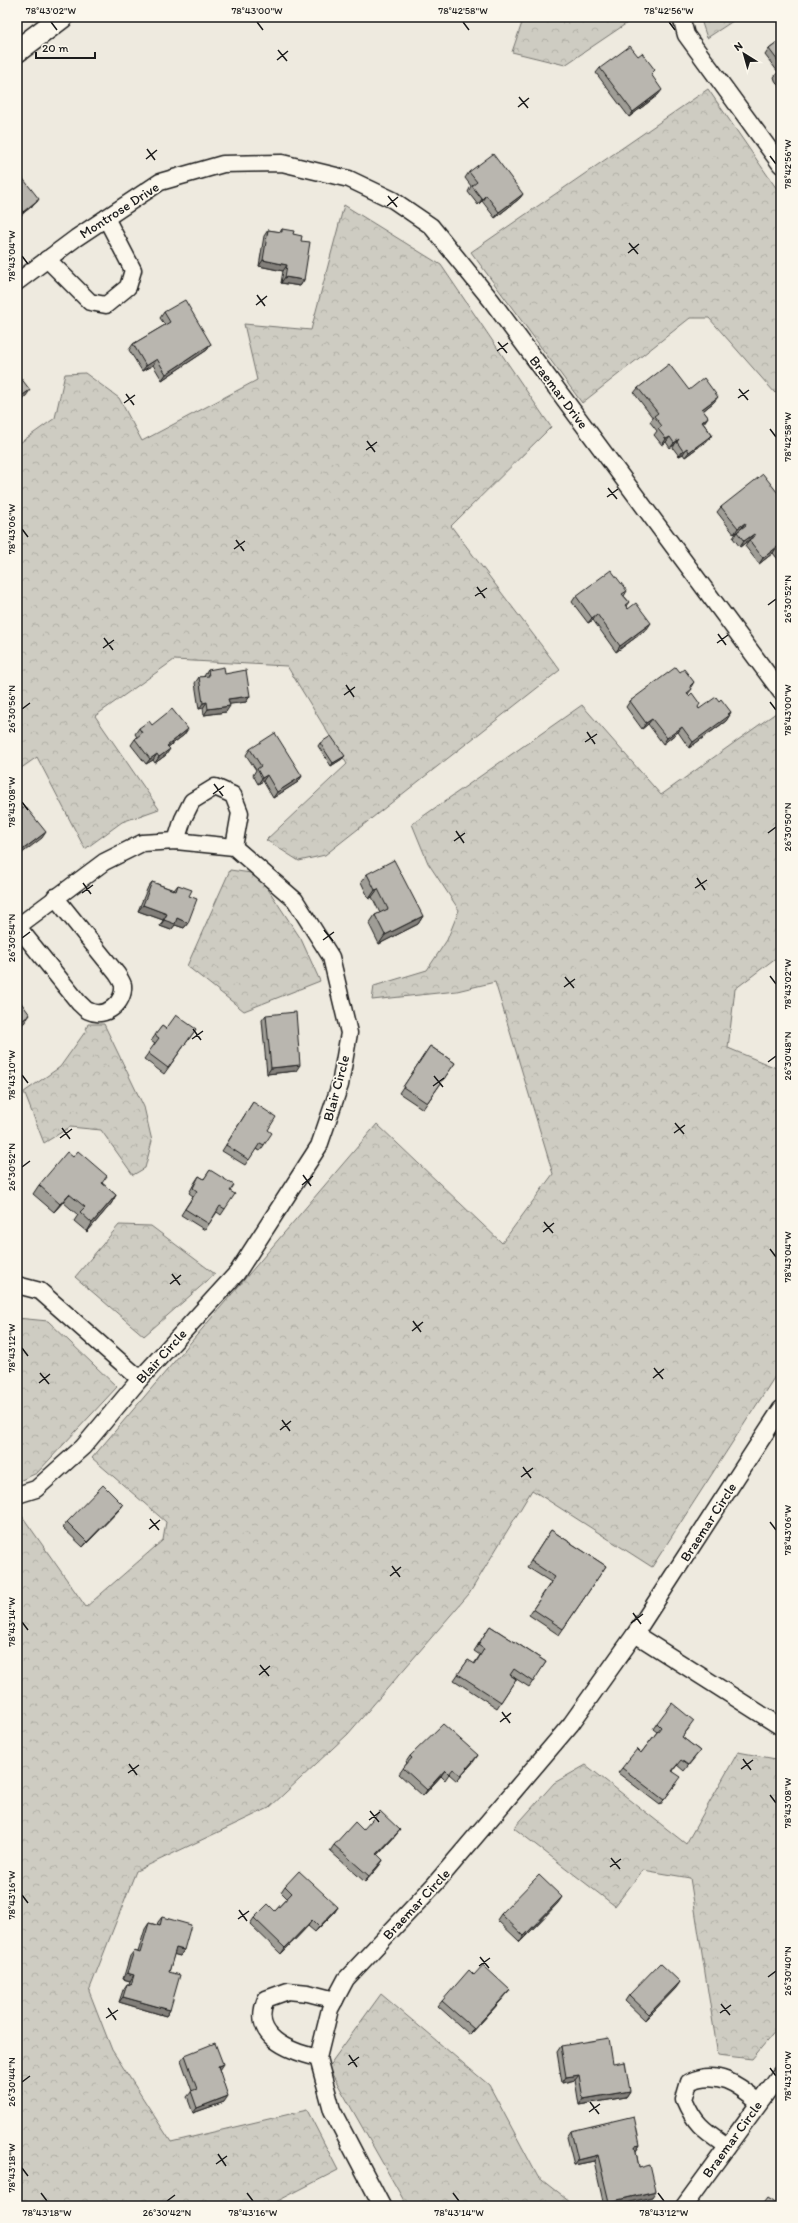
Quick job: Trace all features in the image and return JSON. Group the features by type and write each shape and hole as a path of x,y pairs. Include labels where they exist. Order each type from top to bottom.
{"main road":[{"path":"17,51 62,17"}],"street":[{"path":"681,17 686,35 781,164"},
{"name":"Montrose Drive","path":"17,282 47,259 160,182 222,164 282,163"},
{"name":"Braemar Drive","path":"282,163 349,179 393,200 431,226 491,300 781,692"},
{"path":"47,259 90,302 106,305 128,287 133,270 106,218"},
{"path":"55,897 117,974 122,985 121,998 114,1008 102,1013 89,1011 79,1003 17,927 55,897 104,862 142,843 176,841 234,847 240,813 233,795 215,787 192,801 183,819 176,841"},
{"name":"Blair Circle","path":"17,1495 36,1489 83,1447 140,1379 241,1266 319,1146 340,1085 349,1033 331,957 295,900 234,847"},
{"path":"17,1285 40,1291 140,1379"},
{"name":"Braemar Circle","path":"382,2206 332,2110 318,2058 330,2009 346,1979 435,1884 571,1724 635,1634 781,1409"},
{"path":"635,1634 781,1727"},
{"path":"318,2058 294,2052 276,2041 264,2028 261,2012 266,1999 288,1991 308,1993 335,2000"},
{"name":"Braemar Circle","path":"684,2206 781,2073"},
{"path":"727,2146 705,2131 693,2119 684,2099 689,2082 702,2076 720,2078 741,2086 759,2102"}],"green space":[{"path":"524,17 636,17 565,65 512,52"},
{"path":"700,17 739,17 707,38"},
{"path":"708,89 781,195 781,389 775,393 709,318 690,318 582,403 471,252"},
{"path":"344,205 441,265 551,427 451,526 560,670 325,855 299,861 266,840 347,764 287,666 174,660 95,716 159,809 122,822 85,849 37,757 17,771 17,445 55,418 65,374 85,373 119,398 142,441 257,380 244,324 311,330"},
{"path":"582,705 661,795 780,710 781,711 781,954 735,989 728,1048 781,1070 781,1367 652,1567 532,1490 469,1594 348,1734 269,1808 136,1871 89,1991 112,2050 171,2142 307,2110 338,2170 268,2206 17,2206 17,1518 22,1516 86,1607 163,1540 166,1522 92,1458 377,1124 502,1243 553,1174 495,982 457,991 372,1000 374,986 427,970 447,940 459,910 428,863 412,824"},
{"path":"230,870 258,874 301,939 320,981 244,1011 187,966"},
{"path":"88,1024 104,1024 144,1107 152,1141 145,1168 133,1175 101,1130 70,1127 44,1143 24,1092 60,1067 85,1032"},
{"path":"119,1225 151,1226 215,1274 144,1336 75,1277"},
{"path":"17,1318 48,1321 117,1387 37,1473 17,1482"},
{"path":"738,1752 781,1760 781,2024 752,2059 718,2055 690,1878 643,1870 615,1906 514,1828 554,1783 586,1765 686,1844"},
{"path":"381,1994 489,2085 538,2177 575,2206 407,2206 328,2067"}],"building":[{"path":"781,40 781,65 769,49"},
{"path":"630,46 638,56 642,53 655,70 651,74 662,90 633,112 600,68"},
{"path":"781,69 781,78 778,72"},
{"path":"493,154 523,194 499,212 486,195 482,199 472,186 477,182 469,172"},
{"path":"17,171 39,199 23,212 19,207 17,208"},
{"path":"282,229 294,231 293,234 302,236 301,241 310,242 304,280 285,277 287,265 263,260 268,230 282,232"},
{"path":"185,300 211,344 166,374 157,359 146,366 133,344 170,322 164,312"},
{"path":"669,364 689,390 704,378 718,397 702,409 708,417 702,422 712,435 689,452 687,448 683,451 677,442 679,439 674,443 670,437 666,439 658,429 662,426 654,416 658,413 638,388"},
{"path":"17,373 30,390 17,399"},
{"path":"763,474 781,497 781,552 777,547 763,558 749,540 755,536 754,534 744,541 737,532 746,525 745,523 738,528 721,507"},
{"path":"611,570 627,591 622,594 629,602 625,605 628,609 636,603 651,623 620,646 597,614 592,618 576,596"},
{"path":"224,667 225,674 246,670 250,696 228,699 230,706 208,709 207,702 203,703 199,677 209,676 208,670"},
{"path":"676,667 680,672 684,669 694,682 690,686 692,689 687,693 689,696 692,693 700,704 698,707 699,709 716,697 719,701 721,699 731,712 728,714 730,715 693,742 682,727 667,738 652,719 646,723 630,701"},
{"path":"172,709 188,729 167,746 170,749 159,757 157,754 150,759 135,739 142,733 139,728 149,721 152,725"},
{"path":"275,733 302,776 277,792 267,775 262,778 257,769 261,766 250,749"},
{"path":"331,736 345,756 333,763 320,743"},
{"path":"25,806 46,832 17,854 17,812"},
{"path":"394,860 423,916 385,935 375,915 388,909 378,889 375,890 367,874"},
{"path":"152,882 176,891 178,885 192,890 189,896 197,899 188,923 177,918 175,924 164,920 167,914 143,905"},
{"path":"17,997 30,1015 17,1024"},
{"path":"296,1012 300,1065 271,1068 266,1015"},
{"path":"176,1015 196,1029 168,1068 148,1053 159,1038 155,1035 162,1026 166,1029"},
{"path":"430,1046 455,1063 427,1103 403,1087"},
{"path":"253,1102 276,1117 268,1130 272,1133 264,1145 260,1143 249,1160 226,1145"},
{"path":"78,1151 107,1176 102,1183 116,1195 92,1223 80,1212 85,1207 69,1194 60,1204 39,1185 67,1152 73,1157"},
{"path":"210,1170 234,1185 230,1191 235,1194 225,1209 220,1206 209,1224 185,1209 197,1191 193,1188 199,1176 204,1179"},
{"path":"103,1485 123,1505 87,1542 67,1522"},
{"path":"551,1530 606,1566 563,1629 533,1609 555,1577 531,1561"},
{"path":"490,1626 546,1662 533,1682 514,1669 510,1675 516,1679 501,1702 458,1674 468,1660 475,1664 484,1649 478,1645"},
{"path":"672,1703 694,1721 682,1737 700,1751 688,1765 681,1760 672,1771 681,1777 664,1800 622,1768 637,1749 641,1753 661,1727 657,1723"},
{"path":"443,1724 478,1755 461,1775 453,1769 449,1774 445,1770 427,1790 403,1768 412,1758 410,1756"},
{"path":"380,1811 400,1830 377,1854 383,1860 369,1876 334,1845 355,1822 363,1830"},
{"path":"299,1871 338,1907 319,1927 312,1920 285,1948 254,1918 268,1904 275,1911 292,1893 285,1886"},
{"path":"539,1875 562,1897 524,1936 501,1914"},
{"path":"162,1917 191,1925 184,1950 176,1948 169,1972 180,1975 170,2010 123,1997 127,1984 131,1985 134,1975 127,1973 134,1951 140,1953 149,1923 160,1926"},
{"path":"660,1963 680,1982 649,2014 629,1995"},
{"path":"483,1965 510,1990 474,2029 442,2001 469,1970 474,1975"},
{"path":"609,2038 613,2064 625,2062 630,2091 583,2099 579,2075 566,2077 561,2046"},
{"path":"215,2043 223,2064 218,2066 228,2096 197,2108 191,2091 197,2089 185,2055"},
{"path":"634,2116 640,2145 635,2146 639,2168 650,2165 656,2191 609,2202 598,2155 578,2160 571,2131"},
{"path":"767,2198 779,2206 761,2206"}]}
